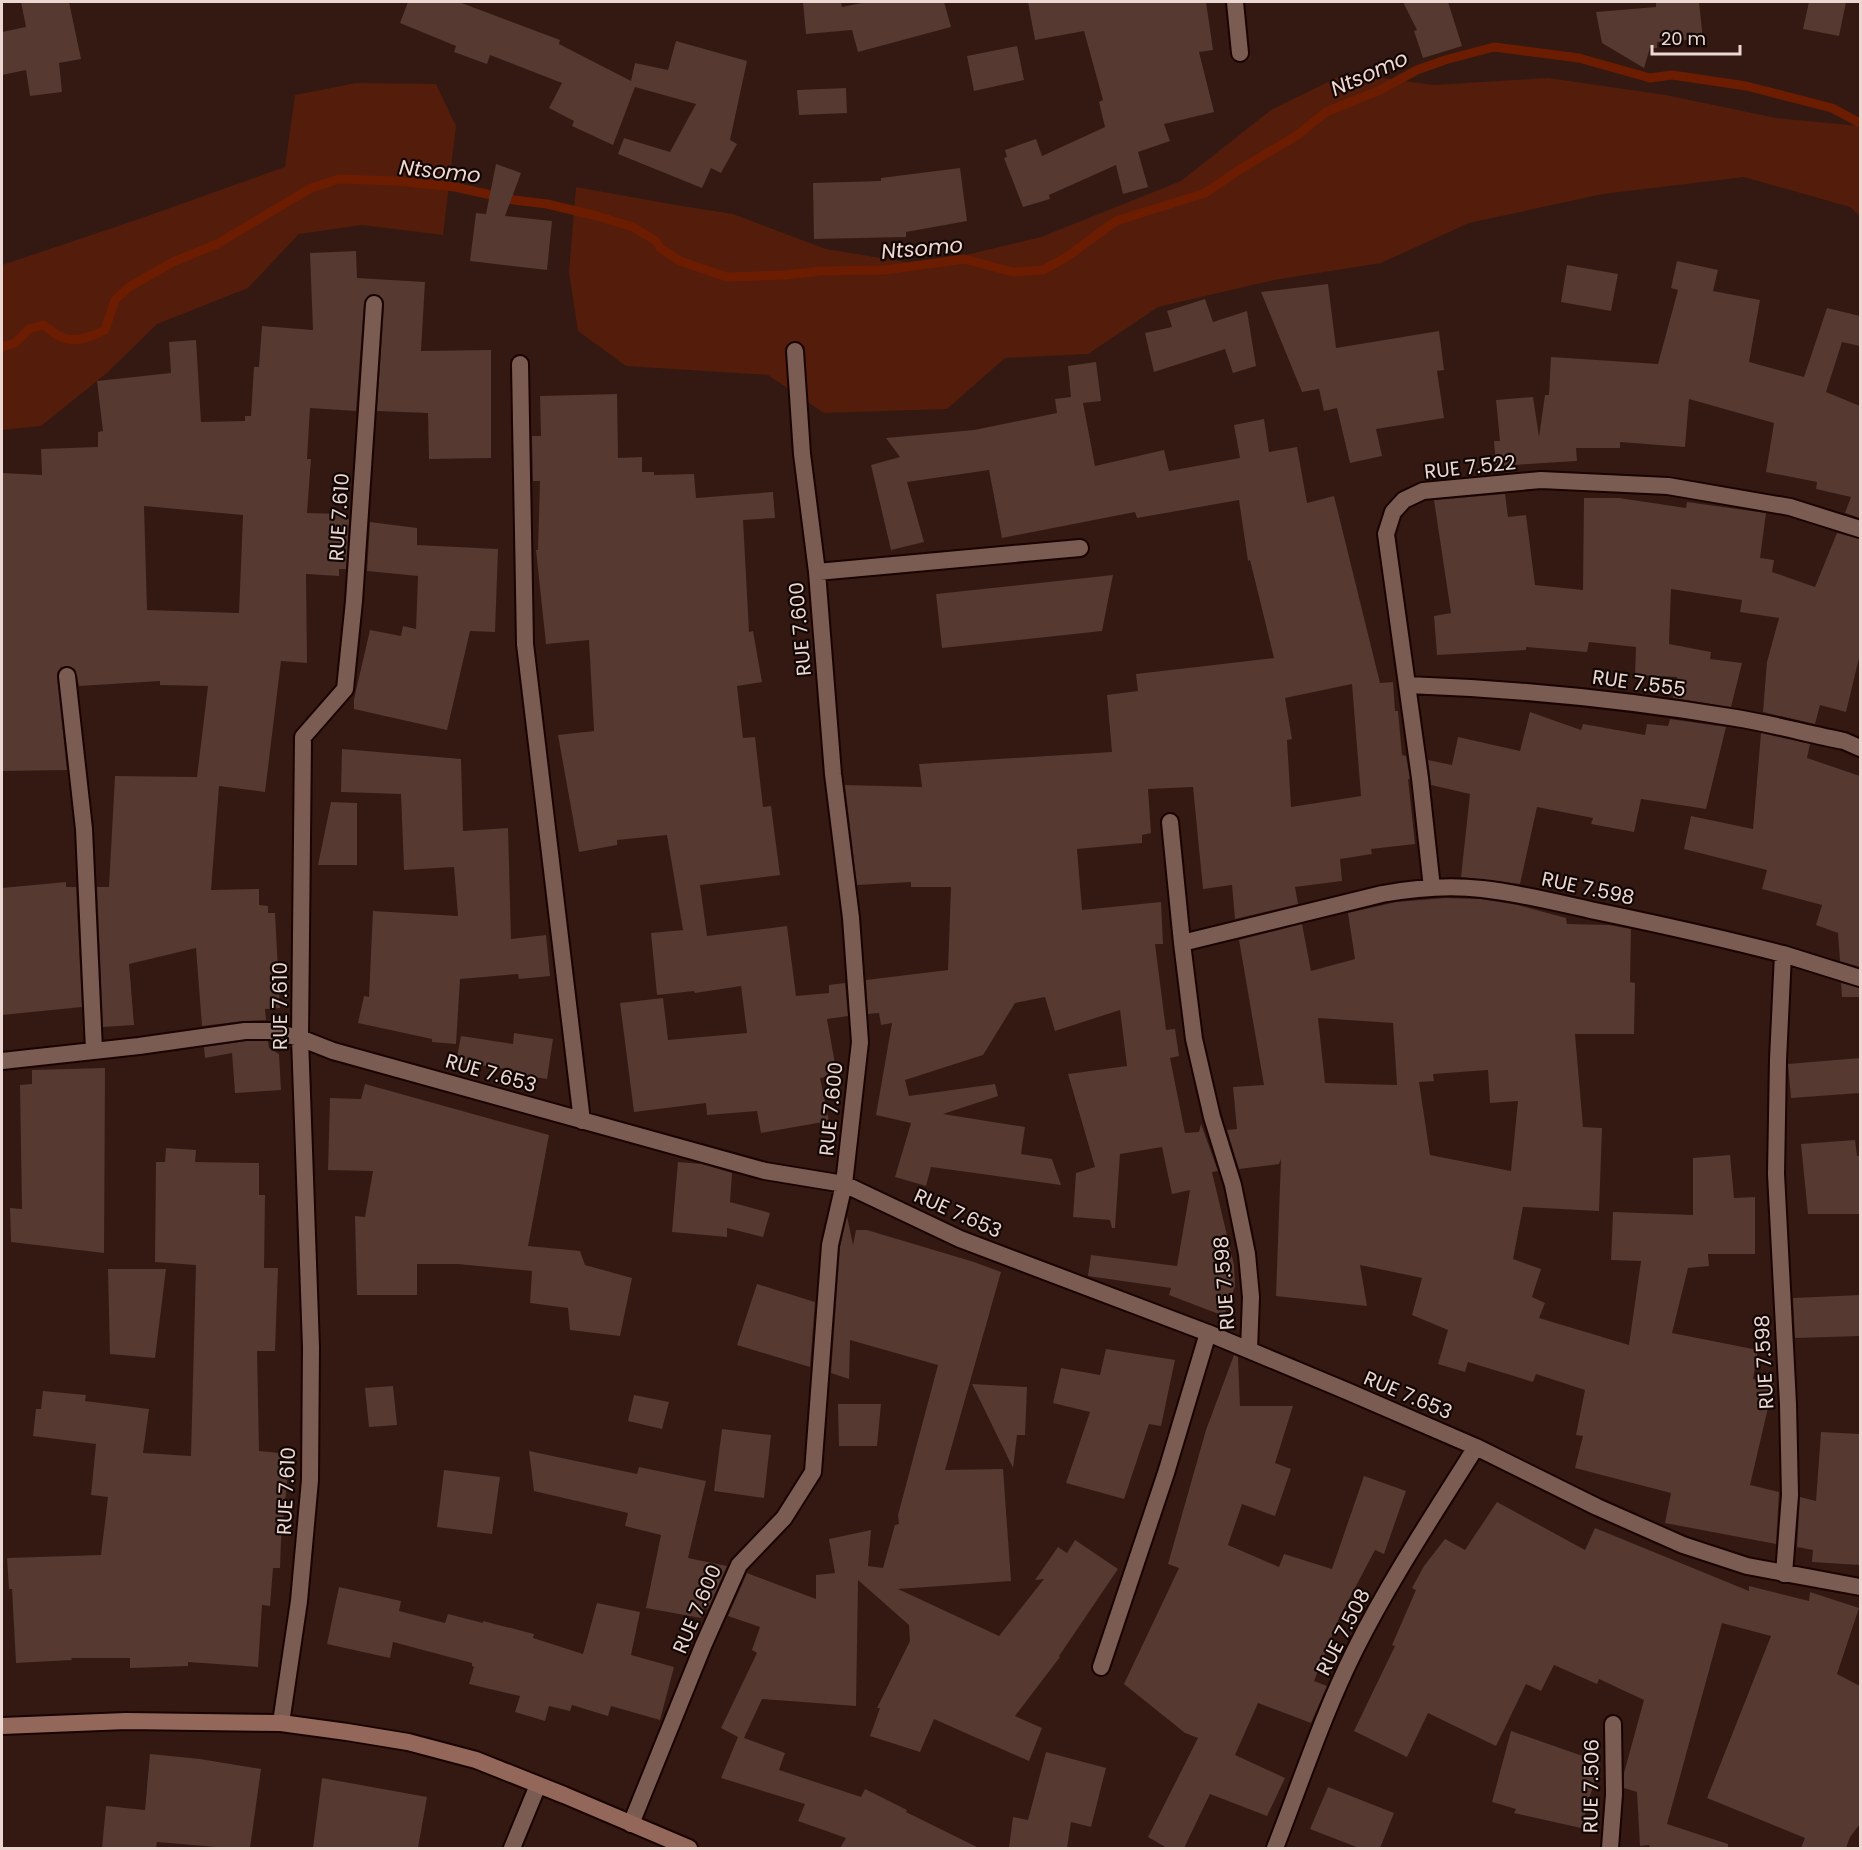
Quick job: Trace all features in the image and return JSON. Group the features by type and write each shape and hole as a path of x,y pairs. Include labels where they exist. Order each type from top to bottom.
{"main road":[{"path":"2,1726 126,1721 282,1724 347,1731 408,1742 476,1761 689,1848"}],"street":[{"path":"1235,2 1240,53"},
{"name":"RUE 7.610","path":"282,1724 299,1601 310,1480 311,1347 300,1038 303,737 345,689 354,601 374,304"},
{"name":"RUE 7.600","path":"631,1824 703,1646 739,1565 784,1518 813,1472 830,1245 844,1184 860,1042 851,918 833,774 817,572 802,454 795,351"},
{"path":"520,364 525,644 582,1121"},
{"name":"RUE 7.522","path":"1432,888 1408,685 1386,534 1393,512 1404,500 1423,491 1541,480 1668,486 1790,507 1860,530"},
{"path":"817,572 1080,548"},
{"path":"67,676 84,830 94,1050"},
{"name":"RUE 7.555","path":"1408,685 1509,689 1673,709 1738,719 1844,741 1860,748"},
{"path":"1170,822 1182,943"},
{"name":"RUE 7.598","path":"1249,1350 1251,1297 1247,1254 1233,1185 1212,1117 1194,1039 1182,943 1382,894 1432,888 1482,889 1533,898 1689,930 1783,954 1776,1174 1790,1483 1784,1574"},
{"path":"1783,954 1860,978"},
{"name":"RUE 7.653","path":"2,1061 139,1046 245,1031 270,1031 300,1038 333,1051 765,1171 844,1184 960,1239 1208,1333 1476,1447 1597,1507 1683,1545 1747,1566 1860,1587"},
{"path":"1101,1667 1166,1473 1208,1333"},
{"name":"RUE 7.508","path":"1275,1848 1321,1728 1354,1652 1386,1593 1476,1447"},
{"name":"RUE 7.506","path":"1610,1848 1614,1794 1613,1724"},
{"path":"512,1848 538,1785"}],"shaded area":[{"path":"1346,73 1434,85 1548,78 1666,95 1776,118 1860,126 1860,216 1850,207 1744,177 1603,194 1469,223 1381,263 1274,280 1158,307 1088,354 1005,358 947,409 824,413 768,375 626,366 578,331 569,272 576,187 733,214 826,249 924,265 1041,237 1181,181 1271,110"},
{"path":"356,83 436,84 456,126 443,235 362,225 299,234 248,288 157,324 107,373 41,426 2,430 2,265 285,167 295,95"}],"building":[{"path":"21,2 69,2 81,59 59,63 62,92 30,96 26,70 2,75 2,32 26,27"},
{"path":"408,2 459,2 560,40 559,44 631,81 635,63 668,70 676,41 747,61 730,140 737,144 721,173 711,168 702,188 618,154 624,138 670,152 696,104 635,87 613,145 572,126 574,121 549,108 562,83 490,55 487,64 454,52 456,46 400,23"},
{"path":"803,2 841,2 842,7 867,2 944,2 951,27 858,52 852,30 806,34"},
{"path":"1028,2 1206,2 1213,50 1199,52 1214,112 1164,124 1170,141 1138,152 1148,187 1123,194 1116,165 1049,195 1050,199 1023,207 1004,158 1007,157 1005,150 1036,139 1042,156 1105,127 1099,102 1103,100 1084,31 1035,40"},
{"path":"1403,2 1448,2 1462,46 1423,58 1414,31 1417,30"},
{"path":"1656,2 1699,2 1703,39 1657,42 1657,48 1650,48 1644,68 1602,43 1596,12 1656,7"},
{"path":"1809,2 1846,2 1839,36 1803,29"},
{"path":"1017,46 1024,80 974,91 967,56"},
{"path":"846,88 847,113 799,115 797,90"},
{"path":"496,164 521,173 505,216 552,221 547,270 470,261 476,213 486,214"},
{"path":"960,168 967,221 906,232 906,237 814,239 813,183 881,181 881,178"},
{"path":"356,251 357,278 425,282 421,351 491,350 491,458 429,459 428,413 377,411 384,305 379,295 369,295 364,303 356,411 310,408 307,459 311,459 307,513 341,514 341,518 349,519 346,569 339,569 339,576 306,574 307,663 281,661 265,792 219,786 211,890 259,889 259,905 268,906 268,913 275,913 280,1008 265,1009 266,1020 202,1026 196,948 129,964 134,1025 103,1027 97,887 109,887 115,776 197,777 208,686 160,685 160,681 79,686 75,669 61,667 57,677 67,770 2,771 2,473 42,475 41,449 98,447 98,432 103,431 97,381 171,373 169,342 196,340 201,422 245,421 245,416 251,416 254,367 259,367 262,326 313,330 310,253","holes":["144,506 243,515 239,613 147,610"]},
{"path":"1677,261 1718,270 1713,291 1760,300 1749,362 1804,377 1827,308 1860,316 1860,346 1842,342 1826,392 1860,406 1860,518 1845,513 1851,497 1816,489 1817,482 1766,472 1774,423 1689,399 1685,447 1620,442 1620,448 1576,448 1577,461 1496,466 1494,441 1500,441 1496,400 1533,397 1539,437 1545,395 1549,395 1551,357 1658,364 1678,290 1671,288"},
{"path":"1567,265 1618,274 1611,311 1561,302"},
{"path":"1328,284 1336,348 1439,331 1444,370 1437,371 1444,418 1376,429 1382,456 1350,463 1337,408 1324,411 1319,389 1302,392 1261,292"},
{"path":"1205,299 1213,322 1247,311 1256,366 1233,373 1225,349 1154,372 1145,333 1172,327 1167,311"},
{"path":"1096,362 1101,401 1083,403 1095,466 1164,450 1169,471 1240,458 1234,425 1264,419 1269,452 1297,447 1307,503 1334,496 1380,683 1393,682 1402,755 1406,756 1410,779 1408,779 1415,844 1371,849 1372,854 1340,859 1342,881 1295,887 1298,904 1235,919 1232,885 1203,889 1193,787 1148,789 1151,833 1142,835 1142,843 1077,849 1082,910 1161,902 1163,944 1155,944 1166,1030 1175,1029 1179,1056 1170,1058 1185,1133 1199,1132 1201,1124 1218,1171 1212,1172 1234,1265 1235,1286 1224,1316 1169,1295 1171,1288 1088,1276 1091,1255 1177,1266 1190,1190 1172,1194 1162,1147 1120,1154 1115,1228 1112,1228 1110,1220 1073,1217 1076,1173 1095,1167 1068,1074 1127,1066 1120,1010 1055,1031 1045,997 1015,1003 983,1055 905,1080 909,1096 995,1084 998,1096 943,1114 1025,1127 1021,1154 1052,1159 1061,1185 931,1167 926,1186 895,1177 911,1123 876,1115 892,1023 881,1025 879,1013 868,1014 866,980 948,970 951,887 911,887 911,882 857,885 845,785 922,787 919,764 1112,752 1107,695 1138,691 1136,674 1274,658 1250,560 1248,561 1239,500 1137,518 1135,512 1002,538 989,470 907,482 924,542 891,550 871,465 900,457 886,438 974,430 1057,413 1055,399 1071,397 1068,366","holes":["1352,684 1361,796 1291,807 1287,740 1292,739 1285,698"]},
{"path":"617,394 618,458 642,457 642,472 654,472 654,475 694,474 696,498 773,492 775,518 743,520 749,632 753,631 762,682 737,686 743,738 755,737 763,807 771,806 780,875 700,885 707,936 787,926 796,996 829,993 829,985 845,983 848,1016 827,1019 837,1075 820,1078 829,1121 761,1133 757,1111 707,1115 706,1103 634,1112 620,1003 663,998 668,1040 747,1033 741,986 695,993 694,991 657,995 651,933 683,930 667,835 617,840 617,845 579,852 558,735 594,731 589,640 546,644 536,550 538,550 540,481 533,481 532,436 541,436 540,396"},
{"path":"1505,494 1508,517 1526,515 1535,585 1583,590 1584,498 1619,498 1686,508 1687,502 1766,513 1760,558 1774,560 1772,572 1815,587 1837,533 1860,539 1860,654 1846,712 1820,705 1815,724 1763,712 1767,662 1779,618 1740,612 1742,600 1671,589 1669,644 1711,652 1710,659 1742,663 1731,707 1673,698 1677,677 1635,675 1636,647 1589,642 1587,652 1526,647 1526,650 1437,655 1434,616 1451,613 1434,500"},
{"path":"370,522 417,528 417,545 498,549 495,632 470,631 447,730 354,709 354,699 370,630 401,636 403,626 416,629 418,576 367,571"},
{"path":"1113,575 1102,631 942,648 936,594"},
{"path":"1530,712 1581,730 1583,724 1645,735 1647,724 1668,726 1670,719 1726,727 1706,809 1641,799 1634,832 1591,824 1593,818 1537,807 1520,884 1461,877 1470,794 1431,785 1428,760 1452,765 1458,737 1520,751"},
{"path":"1761,733 1810,744 1807,758 1860,776 1860,967 1840,961 1838,933 1816,925 1822,905 1762,889 1767,870 1684,849 1691,816 1753,829"},
{"path":"342,749 461,759 463,831 508,828 511,939 546,935 550,976 519,979 518,974 460,979 456,1044 432,1042 432,1039 358,1023 364,996 369,997 373,911 458,916 454,867 404,870 401,794 341,792"},
{"path":"331,802 357,803 357,865 318,865"},
{"path":"66,882 66,887 76,887 82,1007 2,1015 2,888"},
{"path":"1445,898 1481,899 1518,905 1566,918 1567,924 1609,925 1631,929 1630,982 1635,983 1634,1034 1575,1034 1583,1127 1602,1128 1599,1211 1523,1207 1513,1259 1541,1269 1532,1297 1545,1303 1539,1318 1629,1345 1641,1261 1611,1260 1613,1212 1693,1215 1693,1158 1730,1155 1734,1198 1755,1197 1755,1254 1708,1254 1709,1266 1688,1268 1672,1333 1758,1350 1753,1379 1774,1382 1750,1485 1779,1492 1776,1544 1665,1523 1671,1493 1575,1468 1583,1436 1576,1435 1585,1390 1536,1374 1533,1382 1468,1362 1465,1372 1438,1364 1448,1330 1412,1315 1422,1278 1360,1265 1367,1306 1276,1296 1281,1159 1279,1164 1239,1169 1227,1130 1237,1129 1233,1087 1264,1085 1239,940 1302,924 1311,971 1355,959 1348,913 1396,902","holes":["1318,1018 1393,1023 1397,1085 1325,1083","1488,1070 1490,1103 1518,1101 1511,1171 1430,1155 1419,1082 1434,1081 1433,1074"]},
{"path":"1841,983 1860,988 1860,997 1842,997"},
{"path":"514,1033 553,1039 547,1079 514,1074 514,1070 456,1062 461,1036 513,1044"},
{"path":"246,1041 268,1041 269,1048 279,1054 281,1090 235,1093 232,1053 205,1058 204,1047"},
{"path":"1860,1058 1860,1093 1791,1098 1788,1064"},
{"path":"105,1068 104,1253 11,1242 10,1208 22,1209 20,1085 32,1084 32,1070"},
{"path":"365,1084 549,1135 528,1246 580,1251 585,1265 632,1278 620,1336 570,1330 568,1308 530,1303 532,1271 458,1264 417,1264 417,1295 357,1295 355,1216 365,1217 373,1171 328,1170 330,1098 361,1099"},
{"path":"1855,1140 1857,1156 1860,1156 1860,1214 1808,1214 1801,1144"},
{"path":"166,1148 196,1150 195,1162 259,1163 259,1195 265,1195 264,1268 278,1268 275,1351 257,1351 259,1451 290,1454 280,1568 273,1568 270,1606 262,1605 258,1667 188,1662 188,1666 130,1668 130,1658 71,1658 72,1660 16,1663 12,1589 9,1589 7,1558 101,1555 108,1497 91,1495 96,1444 33,1436 36,1409 41,1409 43,1391 86,1395 85,1401 149,1409 143,1453 191,1456 196,1265 155,1262 156,1162 165,1162"},
{"path":"678,1162 702,1164 732,1173 730,1202 770,1213 763,1237 727,1228 727,1237 672,1232"},
{"path":"847,1216 853,1245 856,1230 867,1230 1001,1272 945,1470 1003,1469 1011,1581 898,1589 999,1636 1044,1579 1035,1580 1058,1547 1067,1553 1075,1540 1118,1569 1060,1657 1015,1716 1042,1728 1029,1761 934,1719 920,1752 870,1736 880,1708 877,1708 910,1641 909,1625 858,1580 856,1706 762,1699 744,1738 785,1753 779,1770 861,1797 865,1789 979,1848 840,1848 846,1838 798,1821 805,1804 721,1778 738,1737 721,1728 757,1653 752,1650 760,1627 728,1616 747,1573 816,1599 816,1575 835,1573 829,1539 871,1530 868,1566 883,1568 895,1525 899,1524 898,1515 938,1365 850,1340 849,1379 831,1373 840,1247"},
{"path":"108,1269 166,1269 155,1358 110,1354"},
{"path":"757,1284 815,1302 810,1367 737,1345"},
{"path":"1860,1295 1860,1336 1795,1338 1793,1298"},
{"path":"1106,1349 1175,1360 1161,1426 1149,1424 1124,1499 1066,1483 1090,1412 1053,1403 1061,1368 1100,1375"},
{"path":"1234,1355 1238,1357 1240,1406 1293,1406 1275,1463 1291,1469 1275,1516 1242,1504 1228,1545 1279,1567 1284,1554 1332,1569 1364,1476 1406,1491 1384,1554 1375,1550 1339,1618 1314,1681 1327,1686 1311,1723 1258,1703 1235,1755 1285,1778 1267,1816 1210,1794 1184,1848 1167,1848 1148,1837 1198,1738 1185,1733 1124,1684 1179,1568 1168,1564 1206,1430"},
{"path":"972,1384 1027,1387 1025,1435 1017,1435 1013,1468"},
{"path":"393,1386 397,1425 369,1427 365,1388"},
{"path":"634,1395 669,1402 662,1429 628,1421"},
{"path":"838,1404 881,1404 877,1446 839,1446"},
{"path":"722,1429 771,1435 764,1498 714,1491"},
{"path":"1821,1432 1860,1434 1860,1565 1812,1562 1813,1550 1797,1547 1800,1497 1816,1501"},
{"path":"529,1451 637,1474 639,1467 706,1481 688,1558 727,1566 708,1609 704,1607 701,1618 646,1608 661,1535 625,1526 628,1513 534,1491"},
{"path":"444,1470 500,1477 492,1534 437,1527"},
{"path":"1497,1502 1585,1550 1595,1528 1749,1591 1749,1586 1809,1601 1810,1592 1859,1608 1837,1674 1860,1686 1860,1824 1850,1837 1846,1848 1801,1848 1805,1838 1707,1798 1771,1636 1722,1623 1667,1824 1728,1844 1728,1848 1640,1846 1637,1792 1624,1788 1624,1773 1644,1700 1599,1679 1597,1684 1554,1665 1541,1691 1526,1684 1496,1746 1428,1713 1407,1757 1354,1731 1395,1646 1392,1645 1416,1590 1412,1588 1424,1566 1445,1539 1465,1550"},
{"path":"339,1587 401,1601 399,1611 445,1623 448,1614 483,1623 483,1621 534,1634 533,1638 583,1654 597,1603 640,1612 631,1655 674,1667 660,1720 611,1706 608,1716 572,1705 570,1711 549,1706 545,1721 515,1712 520,1696 469,1684 474,1667 472,1663 393,1642 390,1658 327,1644"},
{"path":"1511,1731 1600,1762 1581,1828 1514,1813 1516,1809 1492,1802"},
{"path":"1046,1752 1106,1768 1091,1827 1071,1822 1067,1848 1009,1848 1013,1817 1028,1820"},
{"path":"150,1754 261,1769 250,1848 157,1842 156,1848 102,1848 106,1806 145,1810"},
{"path":"322,1778 427,1797 418,1848 313,1848"},
{"path":"1328,1787 1394,1813 1380,1848 1359,1848 1310,1829"}],"waterway":[{"name":"Ntsomo","path":"2,347 15,343 29,329 43,325 58,336 74,340 105,330 115,300 129,287 173,262 217,244 311,188 339,179 396,181 455,187 597,216 633,227 656,241 660,248 680,261 727,277 821,271 885,270 964,259 1013,272 1043,270 1065,258 1116,221 1205,193 1296,136 1326,112 1380,90 1417,70 1494,47 1579,58 1650,78 1672,75 1746,86 1832,108 1860,123"}]}
